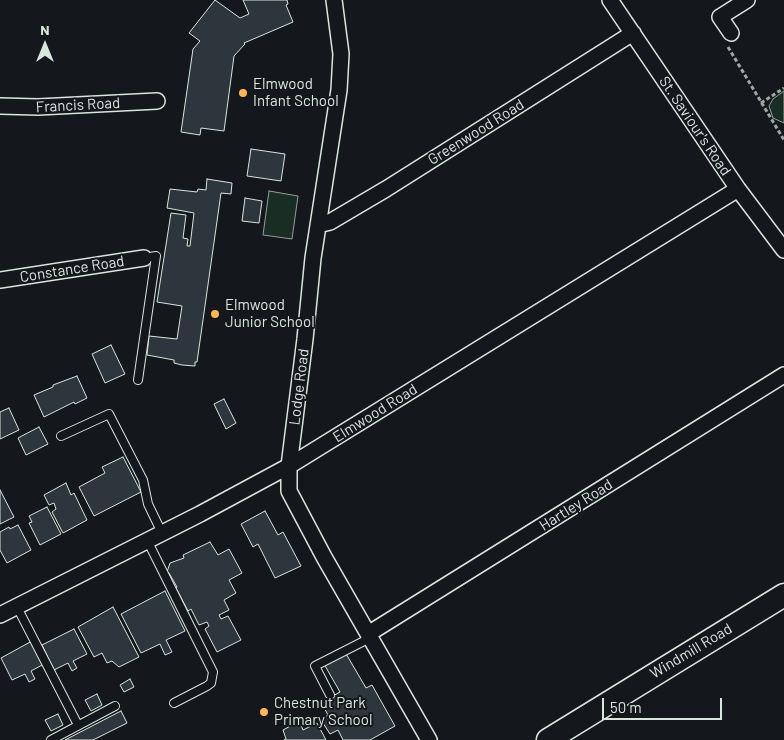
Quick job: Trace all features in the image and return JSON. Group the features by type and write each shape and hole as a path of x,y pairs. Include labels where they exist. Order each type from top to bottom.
{"main road":[{"name":"Windmill Road","path":"548,740 784,595"}],"street":[{"name":"Lodge Road","path":"334,0 340,40 340,74 318,225 306,339 289,466 289,491 429,740"},
{"name":"St. Saviour's Road","path":"610,0 738,189 784,250"},
{"path":"730,33 720,17 747,0"},
{"name":"Greenwood Road","path":"318,225 330,222 386,189 633,33"},
{"name":"Francis Road","path":"0,106 38,107 157,101"},
{"name":"Elmwood Road","path":"0,615 289,466 738,189"},
{"name":"Constance Road","path":"0,280 144,258"},
{"name":"Hartley Road","path":"369,636 784,376"}],"lane":[{"path":"138,380 156,256 144,258"},
{"path":"61,436 109,414 143,480 148,504 162,533"},
{"path":"148,540 213,672 211,683 174,703"},
{"path":"17,607 78,725"},
{"path":"330,695 315,666 369,636"},
{"path":"51,740 116,706"}],"path":[{"path":"730,33 727,48 784,140"},
{"path":"761,103 784,88"}],"green space":[{"path":"784,91 784,123 773,118 769,106 773,99"},
{"path":"269,191 298,196 292,239 263,235"}],"building":[{"path":"215,0 240,18 249,14 243,0 287,0 288,4 286,5 293,22 244,43 234,56 224,131 201,128 200,135 181,132 193,49 200,41 189,33"},
{"path":"251,149 285,154 281,181 247,176"},
{"path":"207,179 232,183 231,194 221,193 197,362 195,362 195,366 182,365 174,363 174,360 147,355 149,336 177,339 182,306 157,302 171,213 186,215 183,238 188,239 187,246 190,246 194,213 167,208 170,189 197,192 198,189 206,190"},
{"path":"245,198 262,201 259,223 242,221"},
{"path":"111,345 125,374 105,383 92,354"},
{"path":"77,376 87,398 75,404 74,402 44,417 34,395"},
{"path":"224,399 236,423 226,429 214,404"},
{"path":"9,408 19,430 0,439 0,412"},
{"path":"39,427 48,444 26,455 18,438"},
{"path":"123,457 141,492 94,516 79,487 105,473 102,467"},
{"path":"66,483 71,495 74,493 87,520 63,533 52,512 56,509 54,503 49,505 44,495"},
{"path":"0,490 14,517 0,524"},
{"path":"47,507 61,534 40,545 29,523 32,522 29,516"},
{"path":"265,511 278,535 283,532 301,566 275,578 258,544 253,547 241,524"},
{"path":"18,525 31,550 7,563 0,550 0,532"},
{"path":"210,542 218,555 229,549 242,573 229,580 236,593 224,600 229,610 219,615 221,619 228,616 241,640 217,652 205,629 209,626 207,622 199,625 191,609 188,611 177,587 167,572 170,563 184,558 183,555"},
{"path":"165,591 185,631 166,640 172,652 165,655 160,644 141,653 121,614"},
{"path":"113,607 139,657 119,667 112,661 107,663 102,653 94,657 78,627"},
{"path":"74,629 87,654 73,661 77,668 72,671 68,663 54,670 42,645"},
{"path":"32,641 44,664 31,671 35,679 29,682 25,674 12,680 1,658"},
{"path":"345,652 366,688 372,685 395,726 370,740 343,740 338,730 330,734 321,720 328,715 323,706 331,697 340,692 324,664"},
{"path":"130,679 134,687 124,692 120,685"},
{"path":"97,694 102,705 91,711 85,700"},
{"path":"121,711 127,723 93,740 65,740"},
{"path":"58,714 63,725 51,731 45,720"},
{"path":"296,723 300,723 303,730 317,723 326,740 284,740 286,739 283,730"}],"place":[{"name":"Elmwood Infant School","path":"243,93"},
{"name":"Elmwood Junior School","path":"215,314"},
{"name":"Chestnut Park Primary School","path":"264,712"}]}
